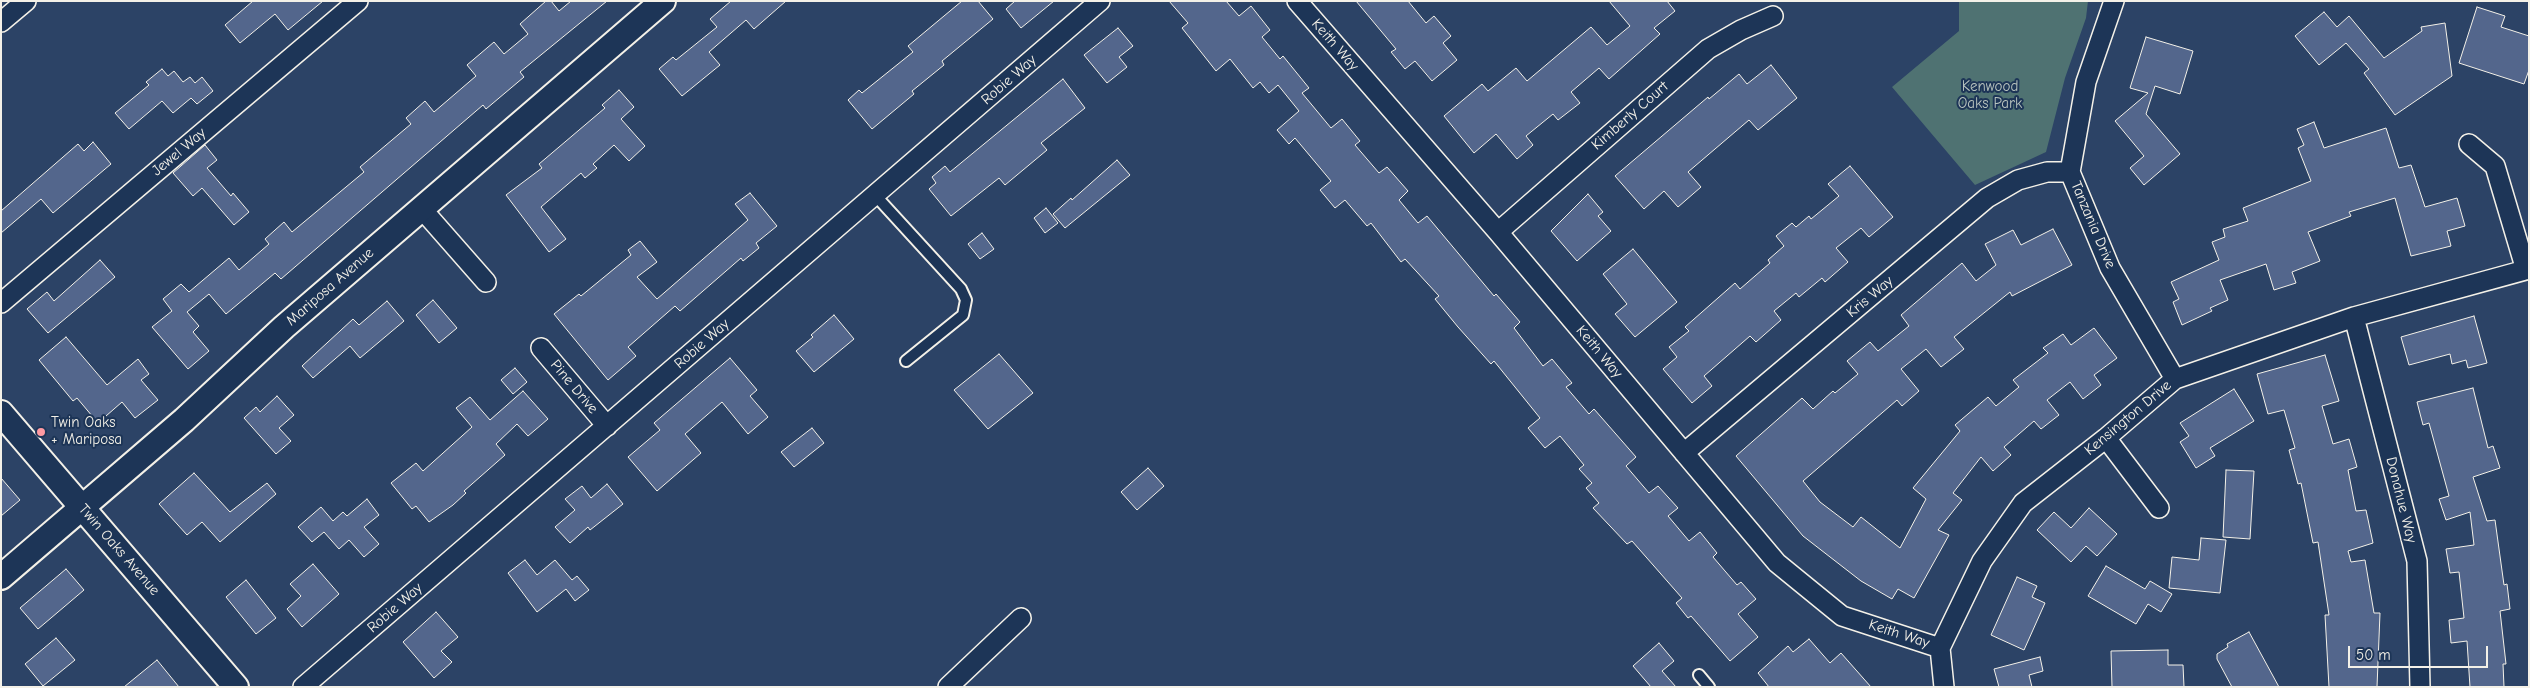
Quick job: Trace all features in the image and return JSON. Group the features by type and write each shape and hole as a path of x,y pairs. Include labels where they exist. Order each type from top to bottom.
{"street":[{"path":"1,22 26,1"},
{"name":"Jewel Way","path":"1,303 358,1"},
{"name":"Mariposa Avenue","path":"1,576 184,420 284,327 663,1"},
{"name":"Robie Way","path":"304,687 1100,1"},
{"name":"Keith Way","path":"1297,1 1498,232 1777,563 1842,616 1940,648"},
{"name":"Tanzania Drive","path":"2114,1 2086,82 2070,172 2110,268 2175,379"},
{"name":"Kimberly Court","path":"1498,232 1708,49 1741,30 1774,16"},
{"path":"2470,144 2495,166 2527,269"},
{"name":"Kris Way","path":"1684,453 1988,198 2018,180 2047,172 2070,172"},
{"path":"422,208 486,282"},
{"name":"Kensington Drive","path":"1940,648 1982,561 2023,503 2106,438 2175,379 2354,317 2527,269"},
{"name":"Donahue Way","path":"2354,317 2417,561 2420,687"},
{"name":"Pine Drive","path":"541,348 607,426"},
{"name":"Twin Oaks Avenue","path":"1,413 236,687"},
{"path":"2106,438 2159,508"},
{"path":"948,687 1021,618"},
{"path":"1940,648 1944,687"}],"lane":[{"path":"875,195 961,289 966,300 963,315 906,361"},
{"path":"1699,675 1709,687"}],"green space":[{"name":"Kenwood Oaks Park","path":"1959,1 2088,1 2086,18 2065,78 2046,152 1975,185 1892,87 1959,31"}],"building":[{"path":"253,1 323,1 288,30 275,14 240,43 225,25"},
{"path":"546,1 551,1 559,11 571,1 607,1 520,72 524,77 486,109 483,105 281,279 275,273 226,314 209,294 187,312 199,326 193,332 209,351 188,369 152,327 172,311 163,299 181,284 189,292 229,258 239,270 269,244 265,239 284,222 292,232 364,172 360,167 411,124 406,118 425,101 434,112 476,76 467,65 494,42 504,54 528,34 520,24"},
{"path":"731,1 786,1 754,29 746,20 709,52 720,65 682,96 659,69 673,57 676,60 717,27 710,19"},
{"path":"962,1 978,1 993,19 942,61 944,65 912,91 914,94 872,129 848,100 859,90 862,93 913,52 908,46"},
{"path":"1015,1 1054,1 1021,28 1006,9"},
{"path":"1169,1 1226,1 1239,16 1251,6 1270,30 1262,37 1280,59 1283,56 1309,88 1302,93 1331,128 1342,119 1360,141 1355,145 1379,173 1387,167 1408,191 1399,200 1418,223 1427,216 1494,296 1496,294 1520,322 1514,328 1543,366 1552,359 1572,383 1566,387 1589,414 1594,409 1636,457 1626,466 1649,493 1658,486 1678,508 1668,516 1689,541 1700,532 1717,553 1713,557 1737,585 1741,582 1756,599 1738,614 1758,637 1730,661 1691,616 1688,618 1676,603 1682,598 1632,541 1627,544 1593,508 1599,503 1586,488 1592,483 1579,469 1584,465 1560,436 1545,448 1528,428 1540,418 1494,361 1491,364 1458,327 1435,299 1439,296 1405,259 1401,262 1371,223 1367,226 1345,200 1335,208 1320,190 1331,181 1295,138 1289,144 1277,130 1299,111 1278,85 1269,93 1260,82 1253,88 1230,59 1216,71 1182,28 1188,23"},
{"path":"1356,1 1408,1 1426,23 1434,16 1451,36 1443,43 1457,60 1432,81 1415,61 1405,69 1391,52 1396,49"},
{"path":"1609,1 1667,1 1675,11 1654,28 1660,34 1609,79 1599,68 1571,92 1580,103 1558,120 1553,114 1526,136 1533,145 1517,159 1496,134 1474,153 1444,116 1482,84 1488,91 1516,68 1527,81 1591,27 1607,45 1630,26"},
{"path":"2477,7 2505,16 2501,27 2529,36 2529,70 2524,84 2459,63"},
{"path":"2324,12 2337,27 2349,16 2384,58 2422,31 2421,27 2445,23 2452,76 2395,115 2364,73 2369,69 2346,43 2319,65 2295,36"},
{"path":"1118,28 1133,46 1119,57 1127,67 1107,83 1084,55"},
{"path":"2146,37 2193,51 2180,94 2155,86 2146,114 2180,154 2144,185 2130,168 2144,156 2115,121 2148,93 2130,88"},
{"path":"1771,65 1797,98 1758,130 1749,120 1688,172 1701,187 1678,207 1664,191 1644,209 1615,176 1708,97 1709,99 1739,74 1747,84"},
{"path":"162,69 168,76 174,71 183,82 190,77 195,83 202,77 213,91 197,104 191,98 173,113 162,101 129,129 115,113 149,85 146,82"},
{"path":"1063,79 1085,108 1041,143 1047,150 1005,185 999,178 951,216 929,189 936,183 932,177 945,166 950,172"},
{"path":"619,90 634,107 621,119 645,146 629,161 614,145 593,164 597,168 585,178 581,173 541,207 566,239 549,252 506,195 542,168 539,164 605,108 602,105"},
{"path":"2314,122 2324,148 2386,128 2399,168 2411,165 2425,207 2457,198 2465,226 2447,231 2451,246 2411,256 2395,198 2349,212 2351,216 2308,232 2320,261 2292,272 2296,283 2274,290 2266,264 2220,280 2228,300 2210,308 2212,311 2182,325 2173,302 2179,299 2171,282 2219,260 2212,242 2225,237 2223,229 2248,221 2243,208 2311,181 2298,148 2304,145 2297,129"},
{"path":"93,142 111,164 53,213 41,199 1,233 1,211 78,144 84,151"},
{"path":"205,145 217,160 207,168 231,196 233,193 249,212 234,225 202,188 193,196 173,173"},
{"path":"1117,160 1130,175 1065,228 1053,214 1071,198 1072,200"},
{"path":"1850,166 1893,217 1869,237 1861,228 1836,248 1848,262 1825,282 1822,278 1799,297 1796,293 1774,311 1781,320 1756,342 1750,336 1704,376 1712,386 1692,403 1663,369 1677,357 1669,347 1689,331 1685,327 1735,283 1740,289 1770,263 1768,260 1784,246 1776,236 1792,223 1796,227 1809,216 1811,219 1839,196 1828,184"},
{"path":"750,193 777,226 756,243 759,248 743,261 741,258 680,311 675,306 628,347 636,356 608,380 554,314 579,294 581,296 631,255 628,250 640,241 657,262 637,277 657,299 748,220 735,204"},
{"path":"1588,194 1603,212 1598,216 1611,231 1577,261 1551,231"},
{"path":"1046,208 1058,223 1045,233 1034,218"},
{"path":"2053,229 2072,265 2012,296 2010,292 1954,337 1964,349 1941,367 1926,349 1901,369 1919,391 1902,406 1897,400 1803,481 1820,502 1853,527 1861,517 1900,548 1926,499 1913,488 1960,431 1955,425 1988,397 1996,406 2019,387 2013,380 2048,353 2043,348 2063,334 2071,345 2094,328 2117,358 2094,375 2101,385 2083,399 2070,382 2047,400 2059,415 2041,429 2034,421 2004,447 2011,455 1993,471 1981,457 1953,493 1962,500 1938,530 1949,535 1914,598 1898,589 1892,599 1861,581 1803,536 1736,456 1802,398 1813,409 1833,391 1835,393 1858,374 1847,361 1870,342 1878,351 1909,326 1901,315 1962,263 1976,281 1996,265 1985,244 2013,230 2021,245"},
{"path":"982,233 994,249 980,259 968,244"},
{"path":"1633,249 1677,302 1635,337 1615,314 1627,304 1603,274"},
{"path":"100,260 115,277 48,333 27,309 47,292 54,301"},
{"path":"433,300 457,328 439,343 416,315"},
{"path":"387,301 404,321 360,358 350,346 313,378 302,366 353,319 359,325"},
{"path":"834,315 854,339 814,372 796,351 813,337 811,335"},
{"path":"2474,316 2487,363 2468,368 2466,360 2452,364 2450,354 2409,365 2401,337"},
{"path":"66,337 107,385 138,359 149,374 141,380 158,400 135,418 122,402 98,423 77,398 73,401 39,360"},
{"path":"999,354 1033,393 988,429 954,390"},
{"path":"2325,355 2339,401 2322,406 2333,444 2349,439 2357,467 2348,470 2356,511 2366,510 2373,543 2348,551 2351,562 2365,560 2374,613 2380,613 2377,687 2329,687 2325,615 2329,615 2318,542 2313,543 2301,483 2298,484 2289,450 2295,448 2284,410 2268,414 2257,374"},
{"path":"730,358 757,390 750,396 768,417 748,434 722,402 685,434 701,453 657,491 628,457 660,430 654,423"},
{"path":"515,368 527,382 513,394 501,380"},
{"path":"2473,388 2488,448 2493,446 2500,468 2473,477 2487,521 2495,520 2504,585 2507,584 2510,609 2500,611 2506,664 2503,664 2504,687 2470,687 2467,641 2451,643 2449,620 2464,618 2459,572 2450,573 2446,549 2474,545 2470,512 2446,520 2439,499 2449,496 2429,423 2423,425 2417,402"},
{"path":"2234,389 2254,421 2210,448 2215,456 2196,468 2180,442 2189,436 2180,423"},
{"path":"523,391 548,419 528,436 517,424 496,444 505,455 464,491 466,493 453,505 429,522 416,506 412,509 391,483 416,463 423,471 472,427 456,408 470,397 490,420"},
{"path":"277,396 294,415 279,428 291,441 276,454 244,418 256,407 260,412"},
{"path":"812,428 824,443 794,467 781,452"},
{"path":"1148,468 1164,486 1137,510 1121,492"},
{"path":"2226,470 2254,471 2250,539 2223,537"},
{"path":"194,473 230,512 267,483 276,494 220,542 202,522 187,535 159,504"},
{"path":"1,478 20,500 1,516"},
{"path":"607,484 623,504 590,530 588,527 570,543 555,527 575,510 565,499 582,486 591,498"},
{"path":"367,499 379,515 364,527 379,544 364,557 349,540 339,549 324,532 312,542 298,527 321,507 333,521 343,512 347,516"},
{"path":"2089,508 2117,534 2097,556 2086,546 2071,562 2037,530 2054,512 2071,528"},
{"path":"2201,538 2226,540 2220,593 2169,588 2172,557 2199,560"},
{"path":"525,560 537,575 555,560 572,580 577,576 589,590 575,601 566,589 537,612 508,573"},
{"path":"313,564 339,594 302,627 287,609 301,596 290,584"},
{"path":"2106,566 2145,589 2150,581 2172,594 2161,612 2148,604 2136,624 2088,596"},
{"path":"66,569 84,590 38,629 20,608"},
{"path":"2017,577 2037,586 2032,597 2045,603 2024,650 1991,635"},
{"path":"246,580 276,618 256,634 226,597"},
{"path":"436,612 458,637 441,651 452,662 434,678 403,642"},
{"path":"2249,632 2279,687 2232,687 2217,659 2217,654 2228,647 2227,644"},
{"path":"56,638 75,660 43,686 25,664"},
{"path":"1809,639 1830,663 1841,653 1871,687 1769,687 1758,673 1788,646 1793,652"},
{"path":"1659,643 1674,661 1662,671 1676,687 1651,687 1633,666"},
{"path":"2168,650 2168,665 2183,665 2184,687 2112,687 2111,651"},
{"path":"2040,657 2043,671 2029,675 2032,687 1999,687 1994,669"},
{"path":"157,660 179,687 124,687"}],"place":[{"name":"Twin Oaks + Mariposa","path":"41,432"}]}
